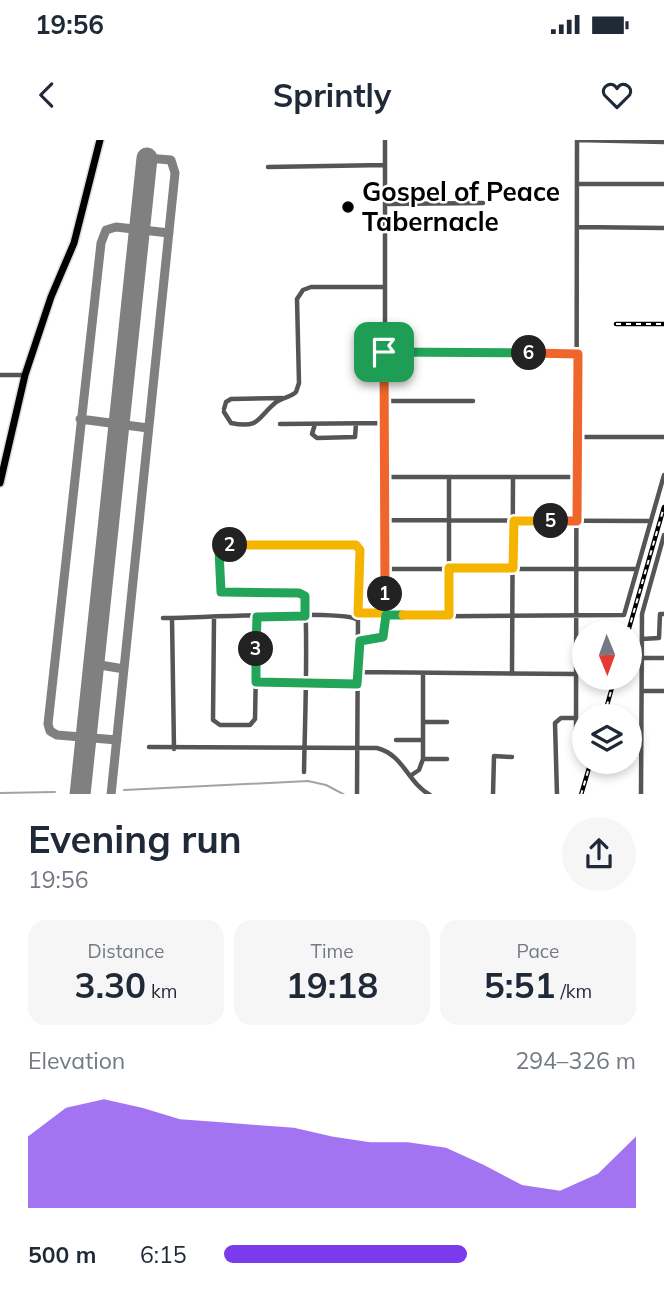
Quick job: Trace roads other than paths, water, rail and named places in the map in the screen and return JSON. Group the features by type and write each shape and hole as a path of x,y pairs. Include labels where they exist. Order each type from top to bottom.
{"main road":[{"path":"0,484 2,465 25,375 45,315 74,243 100,140"}],"street":[{"path":"356,634 362,639 383,637 385,140"},
{"path":"577,620 578,140 664,142"},
{"path":"268,167 385,165"},
{"path":"578,184 664,184"},
{"path":"385,204 483,203"},
{"path":"577,228 664,228"},
{"path":"283,398 253,424 231,423 224,411 226,402 234,398 283,398 294,395 299,386 298,299 301,291 311,287 385,287"},
{"path":"384,352 578,354"},
{"path":"0,375 25,375"},
{"path":"385,401 473,401"},
{"path":"315,424 312,434 317,438 355,437 356,423"},
{"path":"280,424 385,423"},
{"path":"578,437 664,437"},
{"path":"163,618 624,615 664,475"},
{"path":"385,477 578,477"},
{"path":"449,477 449,615"},
{"path":"512,674 513,477"},
{"path":"385,520 651,521"},
{"path":"664,535 644,606 642,639 659,638 660,614 664,614"},
{"path":"304,772 305,596 302,593 221,592 220,546 356,545 360,550 356,634 357,794"},
{"path":"384,569 637,569"},
{"path":"214,618 215,722 254,723 257,617"},
{"path":"172,618 174,749"},
{"path":"357,657 358,644 362,639"},
{"path":"642,658 664,658"},
{"path":"357,672 572,674"},
{"path":"410,776 419,770 423,759 423,673"},
{"path":"256,682 357,684"},
{"path":"641,794 642,691 664,691"},
{"path":"557,794 555,723 559,719 572,718"},
{"path":"423,722 447,722"},
{"path":"396,740 423,740"},
{"path":"149,747 385,750 400,760 410,776 430,794"},
{"path":"493,794 494,756 512,757"},
{"path":"423,759 447,759"}],"waterway":[{"path":"124,790 308,781 326,785 343,794"},
{"path":"0,793 55,792"}],"railway":[{"path":"616,324 664,324"},
{"path":"631,620 664,507"},
{"path":"607,704 611,690"},
{"path":"581,794 587,774"}],"place":[{"name":"Gospel of Peace Tabernacle","path":"348,207"}]}
